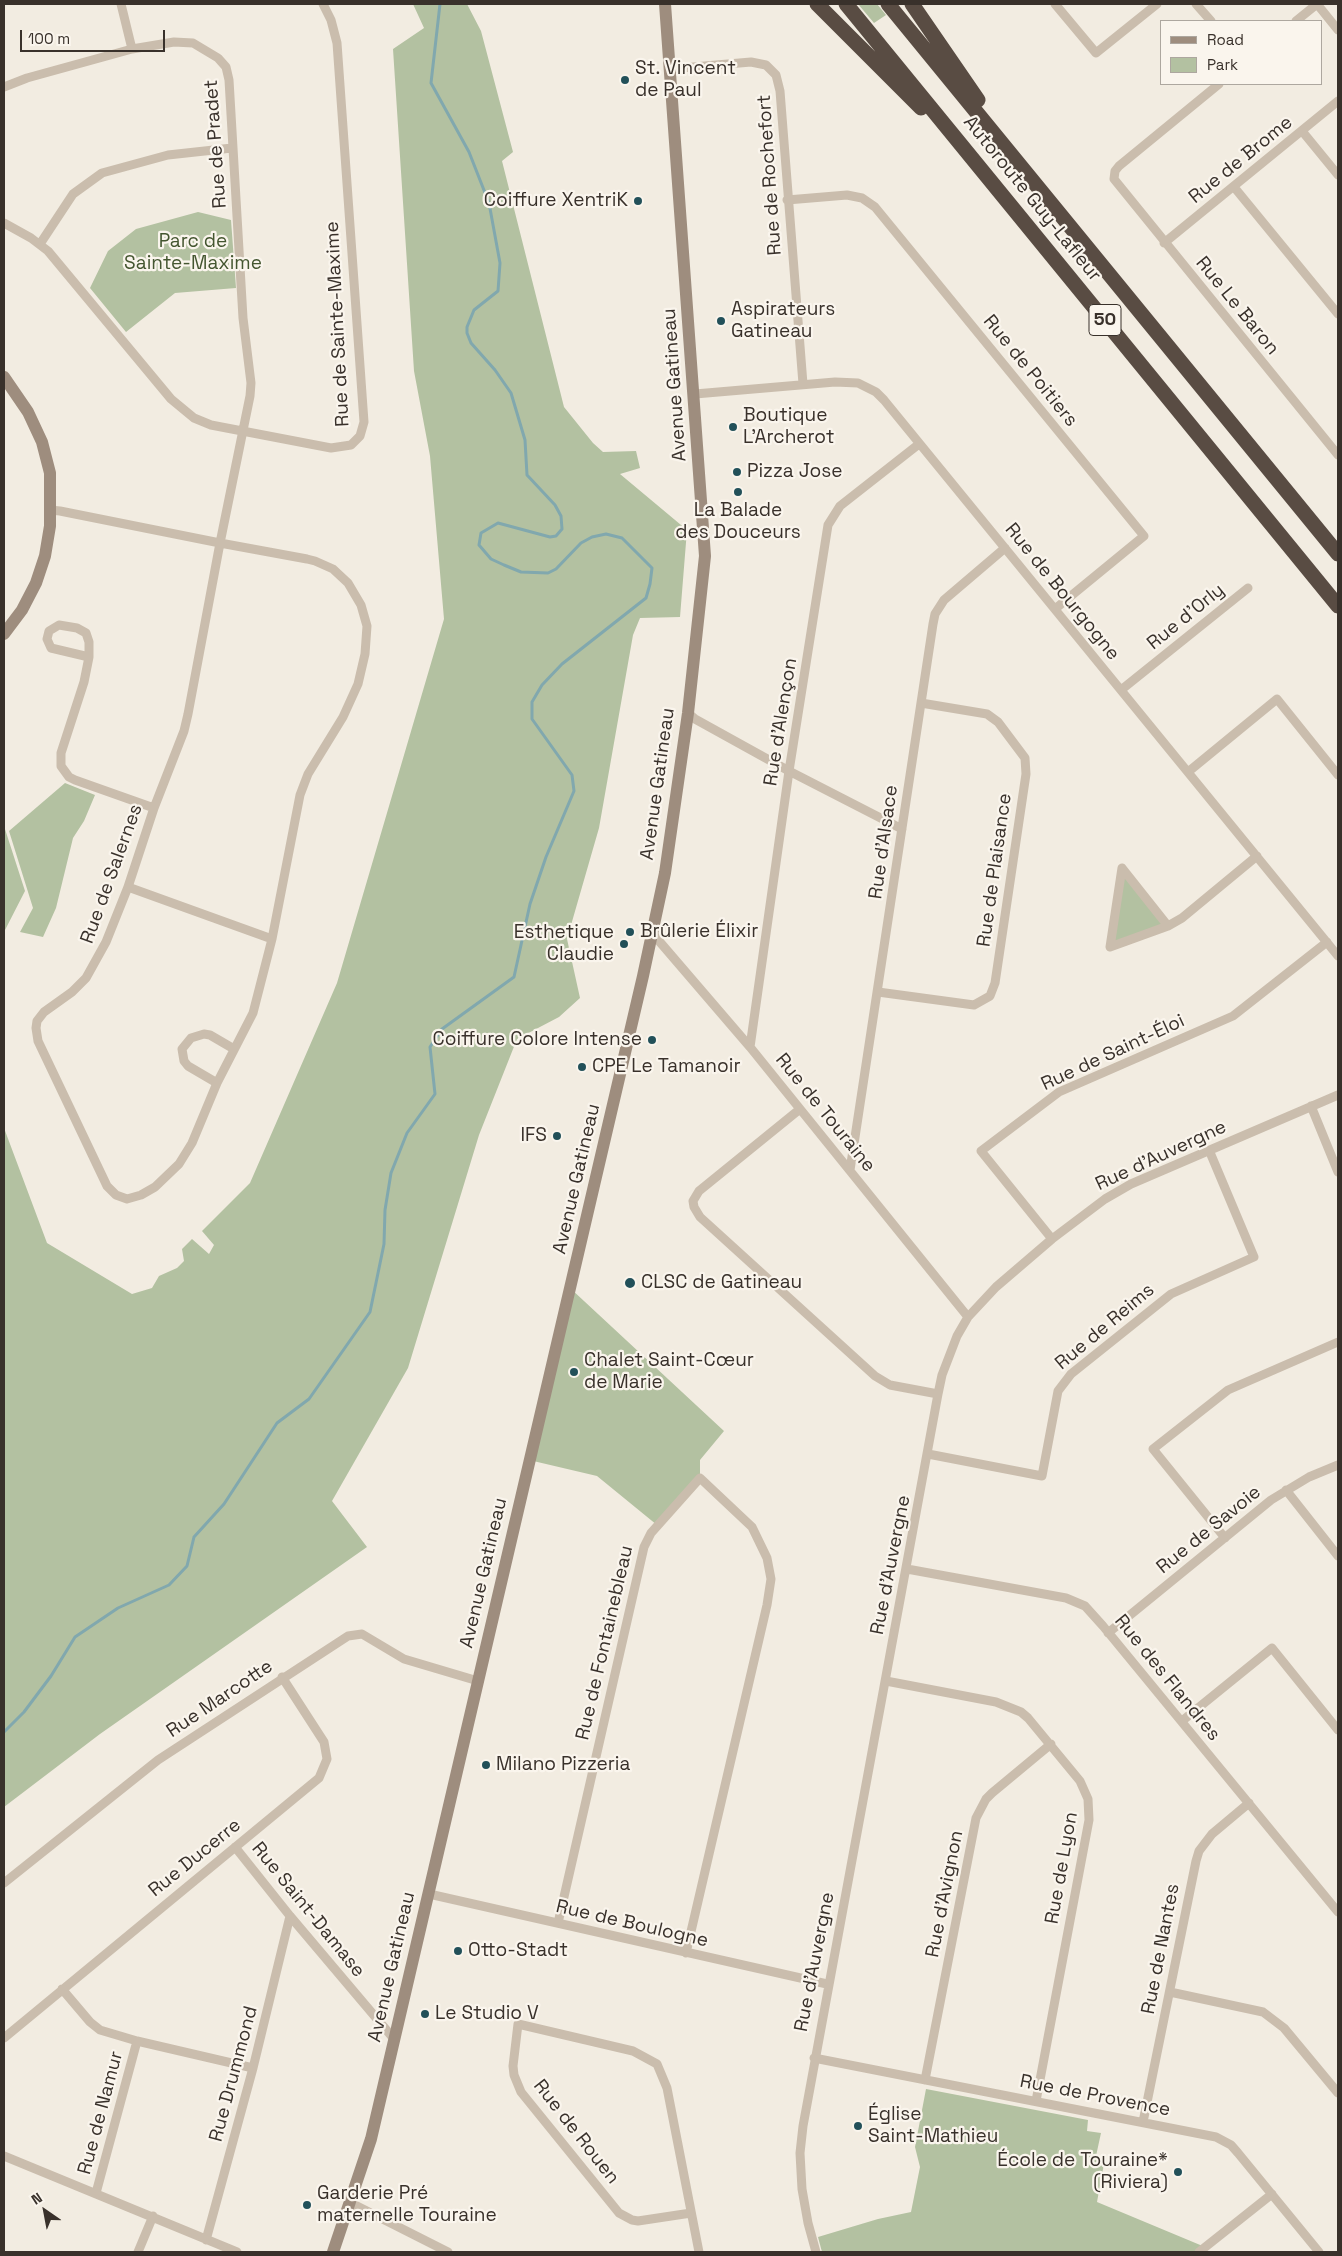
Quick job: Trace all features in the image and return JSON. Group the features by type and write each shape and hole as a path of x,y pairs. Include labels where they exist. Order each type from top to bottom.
{"highway":[{"path":"818,4 972,158"},
{"name":"Autoroute Guy-Lafleur","path":"846,4 1338,606"},
{"name":"Autoroute Guy-Lafleur","path":"888,4 1338,554"},
{"path":"912,4 1035,183"}],"street":[{"path":"121,4 132,49"},
{"name":"Rue de Sainte-Maxime","path":"4,223 40,244 61,265 86,298 180,407 202,422 339,448 351,445 356,441 364,422 337,43 331,20 323,4"},
{"name":"Avenue Gatineau","path":"333,2252 371,2139 653,934 665,873 688,713 706,556 666,4"},
{"path":"1055,4 1096,54 1157,4"},
{"path":"1196,4 1210,20"},
{"path":"1297,20 1317,4 1338,30"},
{"name":"Rue de Pradet","path":"4,87 27,78 132,49 184,42 201,47 223,62 229,80 243,318 250,374 250,396 220,543"},
{"name":"Rue de Rochefort","path":"670,69 751,62 766,66 772,70 779,82 803,384"},
{"name":"Rue Le Baron","path":"1219,85 1119,166 1113,175 1116,183 1164,243 1338,455"},
{"name":"Rue de Brome","path":"1164,243 1338,101"},
{"path":"1302,131 1338,175"},
{"path":"40,244 73,194 102,174 168,155 232,148"},
{"path":"1234,187 1338,314"},
{"name":"Rue de Poitiers","path":"787,200 847,195 862,198 875,207 1144,536 1055,609"},
{"path":"4,377 24,405 42,442 50,473 49,540 36,583 22,610 4,634"},
{"name":"Rue de Bourgogne","path":"695,394 803,384 848,382 867,387 884,400 1338,956"},
{"name":"Rue d'Alençon","path":"750,1047 789,771 828,525 840,506 919,444"},
{"name":"Rue de Salernes","path":"50,510 306,559 333,569 348,582 356,593 365,615 367,626 364,662 355,692 334,734 308,774 300,795 272,939 256,1006 217,1083 192,1143 179,1164 165,1180 149,1191 134,1198 122,1198 111,1190 38,1041 36,1028 44,1012 76,989 92,970 113,926 128,887 154,808 186,723 220,543"},
{"name":"Rue d'Alsace","path":"850,1170 932,624 939,606 951,593 1005,548"},
{"name":"Rue d'Orly","path":"1121,690 1248,588"},
{"path":"89,657 51,648 47,639 49,631 59,625 82,630 88,637 89,657 79,701 62,753 61,766 69,777 75,780 154,808"},
{"path":"1188,772 1277,699 1338,775"},
{"name":"Rue de Plaisance","path":"878,992 974,1005 990,996 997,974 1026,774 1026,758 998,722 987,714 921,703"},
{"path":"688,713 695,719 789,771 902,829"},
{"path":"1168,926 1122,868 1110,947 1168,926 1182,918 1257,856"},
{"path":"128,887 272,939"},
{"name":"Rue de Touraine","path":"653,934 750,1047 968,1317"},
{"name":"Rue de Saint-Éloi","path":"1052,1239 982,1151 1059,1092 1233,1016 1247,1007 1327,942"},
{"path":"217,1083 188,1066 184,1061 182,1049 191,1038 204,1034 210,1035 234,1049"},
{"name":"Rue d'Auvergne","path":"816,2252 808,2223 800,2153 802,2126 827,1984 908,1569 938,1394 952,1348 968,1317 996,1287 1092,1208 1130,1184 1338,1095"},
{"path":"1311,1106 1338,1172"},
{"path":"800,1109 699,1191 693,1201 696,1212 874,1376 890,1385 938,1394"},
{"name":"Rue de Reims","path":"928,1454 1042,1476 1048,1434 1058,1391 1071,1374 1171,1294 1254,1257 1209,1150"},
{"path":"1225,1538 1153,1449 1228,1390 1338,1342"},
{"name":"Rue de Savoie","path":"1108,1633 1286,1490 1309,1477 1338,1465"},
{"name":"Rue de Fontainebleau","path":"558,1923 644,1547 651,1533 700,1478 752,1527 767,1558 770,1579 767,1605 686,1953"},
{"path":"1286,1490 1338,1556"},
{"name":"Rue des Flandres","path":"908,1569 1066,1598 1085,1606 1338,1912"},
{"name":"Rue Marcotte","path":"4,1883 153,1764 282,1677 348,1636 362,1634 404,1659 478,1681"},
{"path":"1182,1721 1272,1648 1338,1730"},
{"name":"Rue Ducerre","path":"4,2038 319,1778 327,1759 324,1742 282,1677"},
{"name":"Rue de Lyon","path":"886,1681 996,1702 1014,1708 1028,1718 1051,1744 1080,1782 1088,1799 1090,1809 1036,2101"},
{"name":"Rue d'Avignon","path":"925,2080 976,1818 986,1799 992,1793 1051,1744"},
{"name":"Rue de Nantes","path":"1143,2122 1193,1872 1199,1852 1212,1834 1249,1803"},
{"name":"Rue Saint-Damase","path":"235,1847 290,1916 394,2039"},
{"name":"Rue de Boulogne","path":"429,1894 827,1984"},
{"name":"Rue Drummond","path":"206,2240 253,2068 290,1916"},
{"path":"62,1989 95,2027 137,2041 253,2068"},
{"path":"1170,1992 1263,2012 1284,2028 1338,2093"},
{"name":"Rue de Rouen","path":"691,2213 638,2220 632,2220 620,2213 521,2092 513,2066 518,2024 634,2051 657,2064 667,2088 699,2252"},
{"name":"Rue de Namur","path":"96,2193 137,2041"},
{"name":"Rue de Provence","path":"814,2058 1205,2133 1224,2140 1238,2153 1319,2252"},
{"path":"4,2156 237,2252"},
{"path":"1199,2252 1272,2194"},
{"path":"351,2203 448,2252"},
{"path":"138,2252 153,2216"}],"green space":[{"path":"413,4 467,4 481,31 513,152 502,161 564,407 593,443 603,452 636,451 640,468 620,474 687,530 680,617 640,618 633,635 599,828 567,939 580,998 559,1017 517,1039 479,1135 408,1368 332,1501 367,1547 100,1734 4,1807 4,1128 47,1243 132,1294 152,1288 159,1276 177,1268 184,1261 182,1249 192,1239 209,1254 214,1245 202,1231 250,1183 337,983 444,619 430,456 414,371 393,49 424,28"},
{"path":"858,4 877,4 886,15 874,23"},
{"name":"Parc de Sainte-Maxime","path":"198,212 231,220 236,288 175,293 126,332 90,288 108,251 136,229"},
{"path":"65,783 95,795 84,821 73,838 56,908 43,937 20,932 33,908 9,831"},
{"path":"4,826 25,891 4,932"},
{"path":"1122,868 1168,926 1110,947"},
{"path":"570,1288 724,1431 700,1460 700,1478 657,1525 597,1476 529,1460"},
{"path":"926,2089 1088,2120 1087,2131 1101,2133 1096,2156 1105,2158 1097,2202 1205,2247 1199,2252 822,2252 818,2237 878,2219 911,2212 920,2167 915,2147"}],"waterway":[{"path":"4,1732 24,1712 51,1676 75,1637 118,1608 169,1585 187,1566 194,1537 224,1504 277,1423 309,1399 370,1312 384,1244 385,1210 391,1173 407,1133 435,1094 430,1047 442,1029 514,977 530,904 546,857 574,791 572,775 532,719 532,702 542,685 562,664 646,598 650,584 652,568 622,538 606,534 592,537 581,543 556,569 548,573 521,572 491,559 479,545 481,533 498,523 550,537 556,536 562,529 561,516 555,505 527,475 525,440 511,393 495,370 471,343 467,333 467,327 474,310 498,291 500,263 489,203 469,152 431,83 440,4"}],"place":[{"name":"St. Vincent de Paul","path":"625,80"},
{"name":"Coiffure XentriK","path":"638,201"},
{"name":"Aspirateurs Gatineau","path":"721,321"},
{"name":"Boutique L'Archerot","path":"733,427"},
{"name":"Pizza Jose","path":"737,472"},
{"name":"La Balade des Douceurs","path":"738,492"},
{"name":"Brûlerie Élixir","path":"630,932"},
{"name":"Esthetique Claudie","path":"624,944"},
{"name":"Coiffure Colore Intense","path":"652,1040"},
{"name":"CPE Le Tamanoir","path":"582,1067"},
{"name":"IFS","path":"557,1136"},
{"name":"CLSC de Gatineau","path":"630,1283"},
{"name":"Chalet Saint-Cœur de Marie","path":"574,1372"},
{"name":"Milano Pizzeria","path":"486,1765"},
{"name":"Otto-Stadt","path":"458,1951"},
{"name":"Le Studio V","path":"425,2014"},
{"name":"Église Saint-Mathieu","path":"858,2126"},
{"name":"École de Touraine* (Riviera)","path":"1178,2172"},
{"name":"Garderie Pré maternelle Touraine","path":"307,2205"}]}
